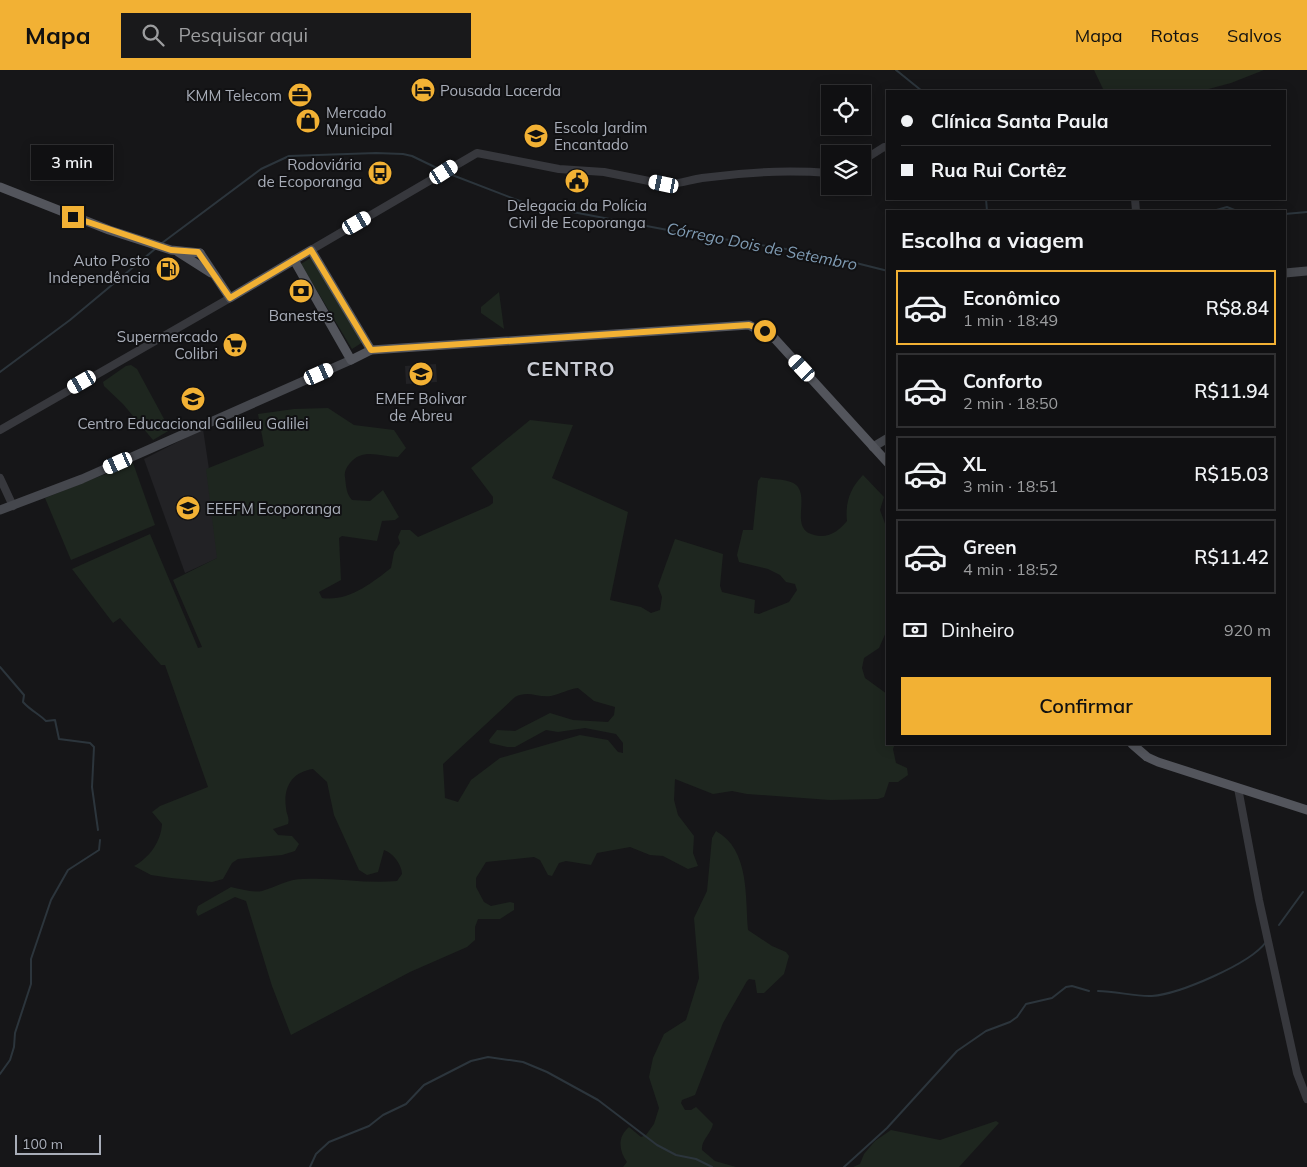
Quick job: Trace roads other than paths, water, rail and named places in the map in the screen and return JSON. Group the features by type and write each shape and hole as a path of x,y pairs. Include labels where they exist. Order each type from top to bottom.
{"main road":[{"path":"0,187 73,217 195,257 215,277 230,298 311,250 371,350"},
{"path":"294,260 351,360"},
{"path":"1286,272 1307,271"},
{"path":"0,510 82,479 371,350 749,325 775,339 886,461"},
{"path":"873,447 886,439"},
{"path":"1133,745 1147,757 1158,762 1307,810"}],"street":[{"path":"871,155 886,148"},
{"path":"311,250 452,166 477,154 559,169 604,172 674,185 702,178 790,172 821,173"},
{"path":"0,430 82,382 133,356 230,298"},
{"path":"0,478 13,506"},
{"path":"1238,788 1259,900 1297,1072 1307,1099"}],"waterway":[{"path":"896,70 921,90"},
{"name":"Córrego Dois de Setembro","path":"162,243 261,169 289,156 403,154 412,156 441,170"},
{"name":"Córrego Dois de Setembro","path":"447,173 525,203 673,231 824,255 886,270"},
{"path":"986,200 987,210"},
{"name":"Córrego Dois de Setembro","path":"1216,210 1227,207 1234,210"},
{"name":"Córrego Dois de Setembro","path":"1286,214 1307,212"},
{"name":"Córrego Dois de Setembro","path":"0,372 70,320 155,249"},
{"path":"0,667 24,695 23,702 26,705 46,721 55,720 59,739 90,743 94,747 92,787 98,830"},
{"path":"0,1074 10,1060 14,1047 15,1033 31,984 31,959 51,900 68,870 99,850 100,840"},
{"path":"1279,925 1303,892"},
{"path":"1098,991 1152,996 1179,990 1213,977 1230,968 1258,951 1266,942"},
{"path":"844,1167 887,1128 957,1051 986,1031 1010,1022 1017,1017 1026,1004 1052,998 1066,987 1072,986 1089,991"},
{"path":"310,1167 316,1154 329,1142 369,1126 383,1115 406,1104 424,1085 471,1061 488,1057 523,1062 547,1072 598,1100 657,1145 676,1155 696,1159 712,1167"}],"place":[{"name":"Pousada Lacerda","path":"423,90"},
{"name":"KMM Telecom","path":"300,95"},
{"name":"Mercado Municipal","path":"308,121"},
{"name":"Escola Jardim Encantado","path":"536,136"},
{"name":"Rodoviária de Ecoporanga","path":"380,173"},
{"name":"Delegacia da Polícia Civil de Ecoporanga","path":"577,181"},
{"name":"Auto Posto Independência","path":"168,269"},
{"name":"Banestes","path":"301,291"},
{"name":"Supermercado Colibri","path":"235,345"},
{"name":"EMEF Bolivar de Abreu","path":"421,374"},
{"name":"Centro Educacional Galileu Galilei","path":"193,399"},
{"name":"EEEFM Ecoporanga","path":"188,508"}],"district":[{"name":"CENTRO","path":"571,368"}]}
